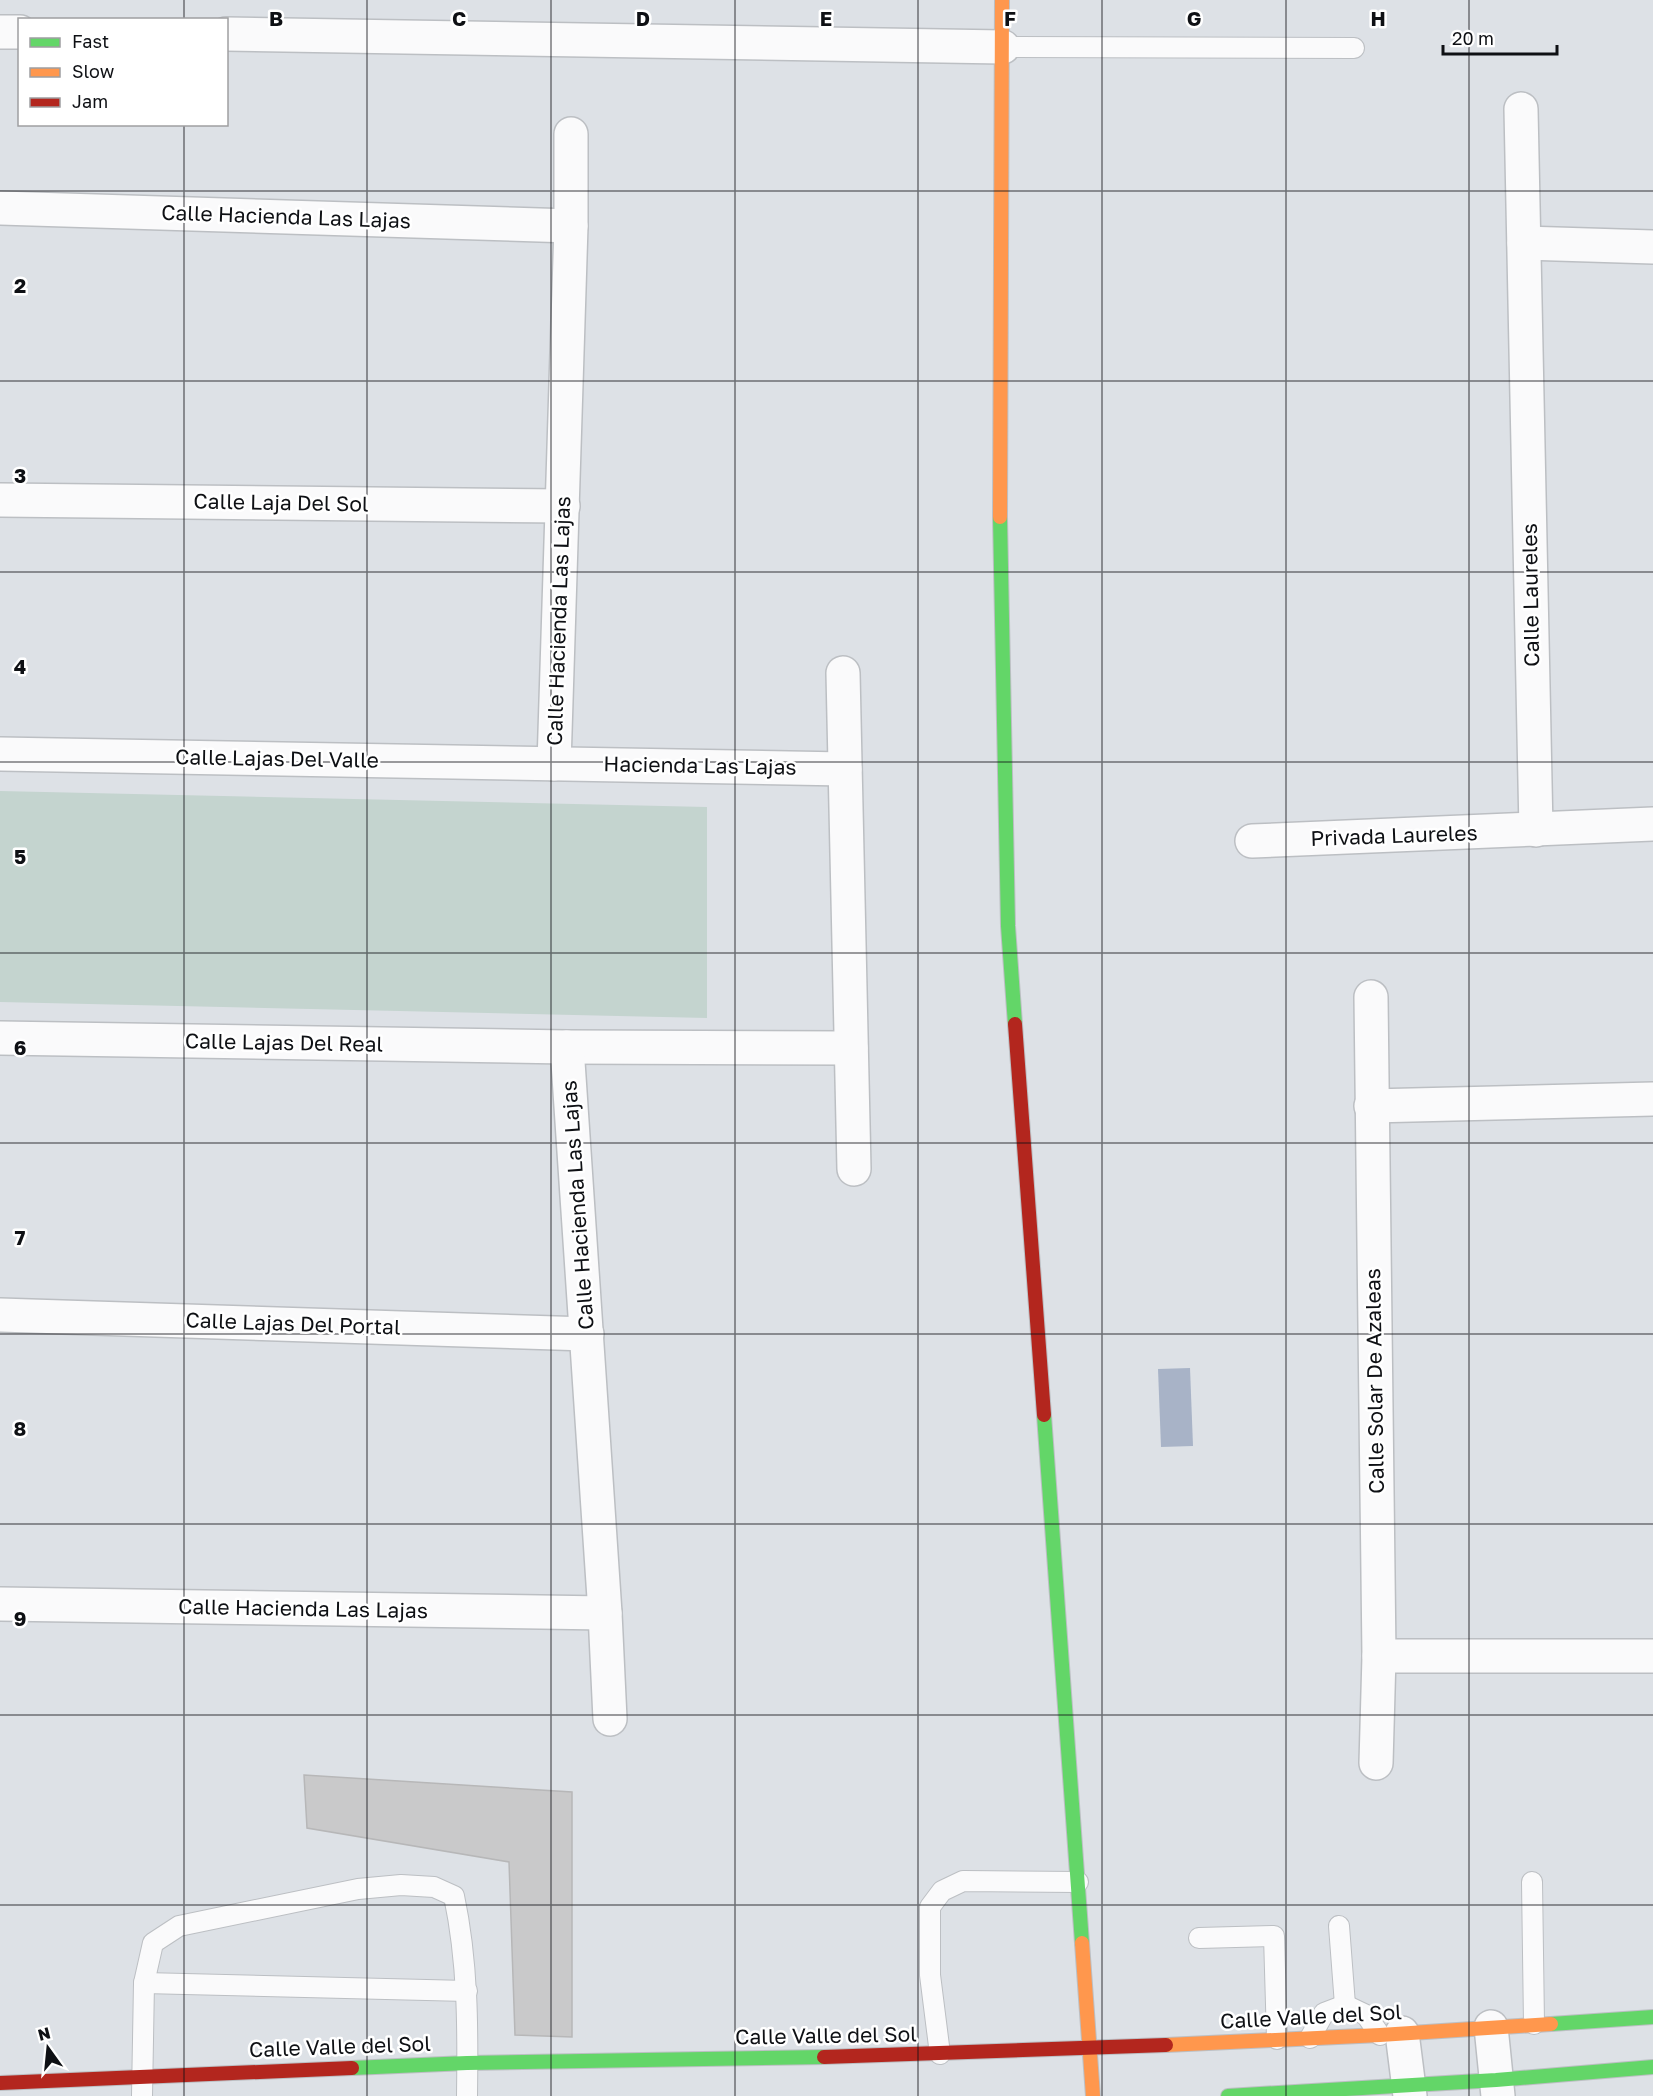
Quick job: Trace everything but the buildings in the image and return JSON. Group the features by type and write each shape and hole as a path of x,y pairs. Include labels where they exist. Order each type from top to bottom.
{"main road":[{"path":"1002,0 999,473 1008,926 1093,2096"},
{"name":"Calle Valle del Sol","path":"0,2083 467,2063 1090,2049 1391,2034 1653,2017"},
{"path":"1228,2096 1497,2088 1653,2067"}],"street":[{"path":"0,32 18,32"},
{"path":"228,34 1003,47"},
{"name":"Calle Laureles","path":"1521,109 1536,830"},
{"name":"Calle Hacienda Las Lajas","path":"554,764 571,226 571,134"},
{"name":"Calle Hacienda Las Lajas","path":"0,208 571,226"},
{"path":"1524,243 1653,247"},
{"name":"Calle Laja Del Sol","path":"0,500 563,506"},
{"path":"843,673 854,1169"},
{"name":"Calle Lajas Del Valle","path":"0,754 554,764"},
{"name":"Hacienda Las Lajas","path":"554,764 845,769"},
{"path":"1536,830 1653,824"},
{"name":"Privada Laureles","path":"1252,841 1536,830"},
{"name":"Calle Solar De Azaleas","path":"1371,997 1379,1656 1376,1763"},
{"name":"Calle Lajas Del Real","path":"0,1038 567,1047"},
{"path":"567,1047 851,1048"},
{"name":"Calle Hacienda Las Lajas","path":"567,1047 610,1719"},
{"path":"1371,1106 1653,1099"},
{"name":"Calle Lajas Del Portal","path":"0,1315 587,1334"},
{"name":"Calle Hacienda Las Lajas","path":"0,1604 605,1613"},
{"path":"1379,1656 1653,1656"},
{"path":"1491,2027 1497,2088"},
{"path":"1391,2034 1409,2091"}],"lane":[{"path":"1003,47 1354,48"},
{"path":"940,2054 930,1975 930,1907 942,1892 963,1881 1078,1882"},
{"path":"1532,1882 1534,2024"},
{"path":"142,2096 144,1983 153,1943 179,1926 358,1889 401,1885 434,1887 454,1896 460,1925 467,1991 467,2096"},
{"path":"1339,1926 1345,2005"},
{"path":"1199,1938 1274,1936 1277,2039"},
{"path":"144,1983 467,1991"},
{"path":"1310,2038 1324,2013 1345,2005 1366,2015 1391,2034"}],"shaded area":[{"path":"0,791 707,807 707,1018 0,1002"}],"water":[{"path":"1190,1368 1193,1446 1161,1447 1158,1369"}],"traffic: fast":[{"path":"1000,517 1008,926 1015,1024"},
{"path":"1044,1415 1082,1943"},
{"path":"1551,2024 1653,2017"},
{"path":"352,2068 467,2063 824,2057"},
{"path":"1228,2096 1496,2080 1653,2067"}],"traffic: slow":[{"path":"1000,517 1002,0"},
{"path":"1082,1943 1093,2096"},
{"path":"1166,2045 1551,2024"}],"traffic: jam":[{"path":"1015,1024 1044,1415"},
{"path":"824,2057 1166,2045"},
{"path":"0,2083 352,2068"}]}
